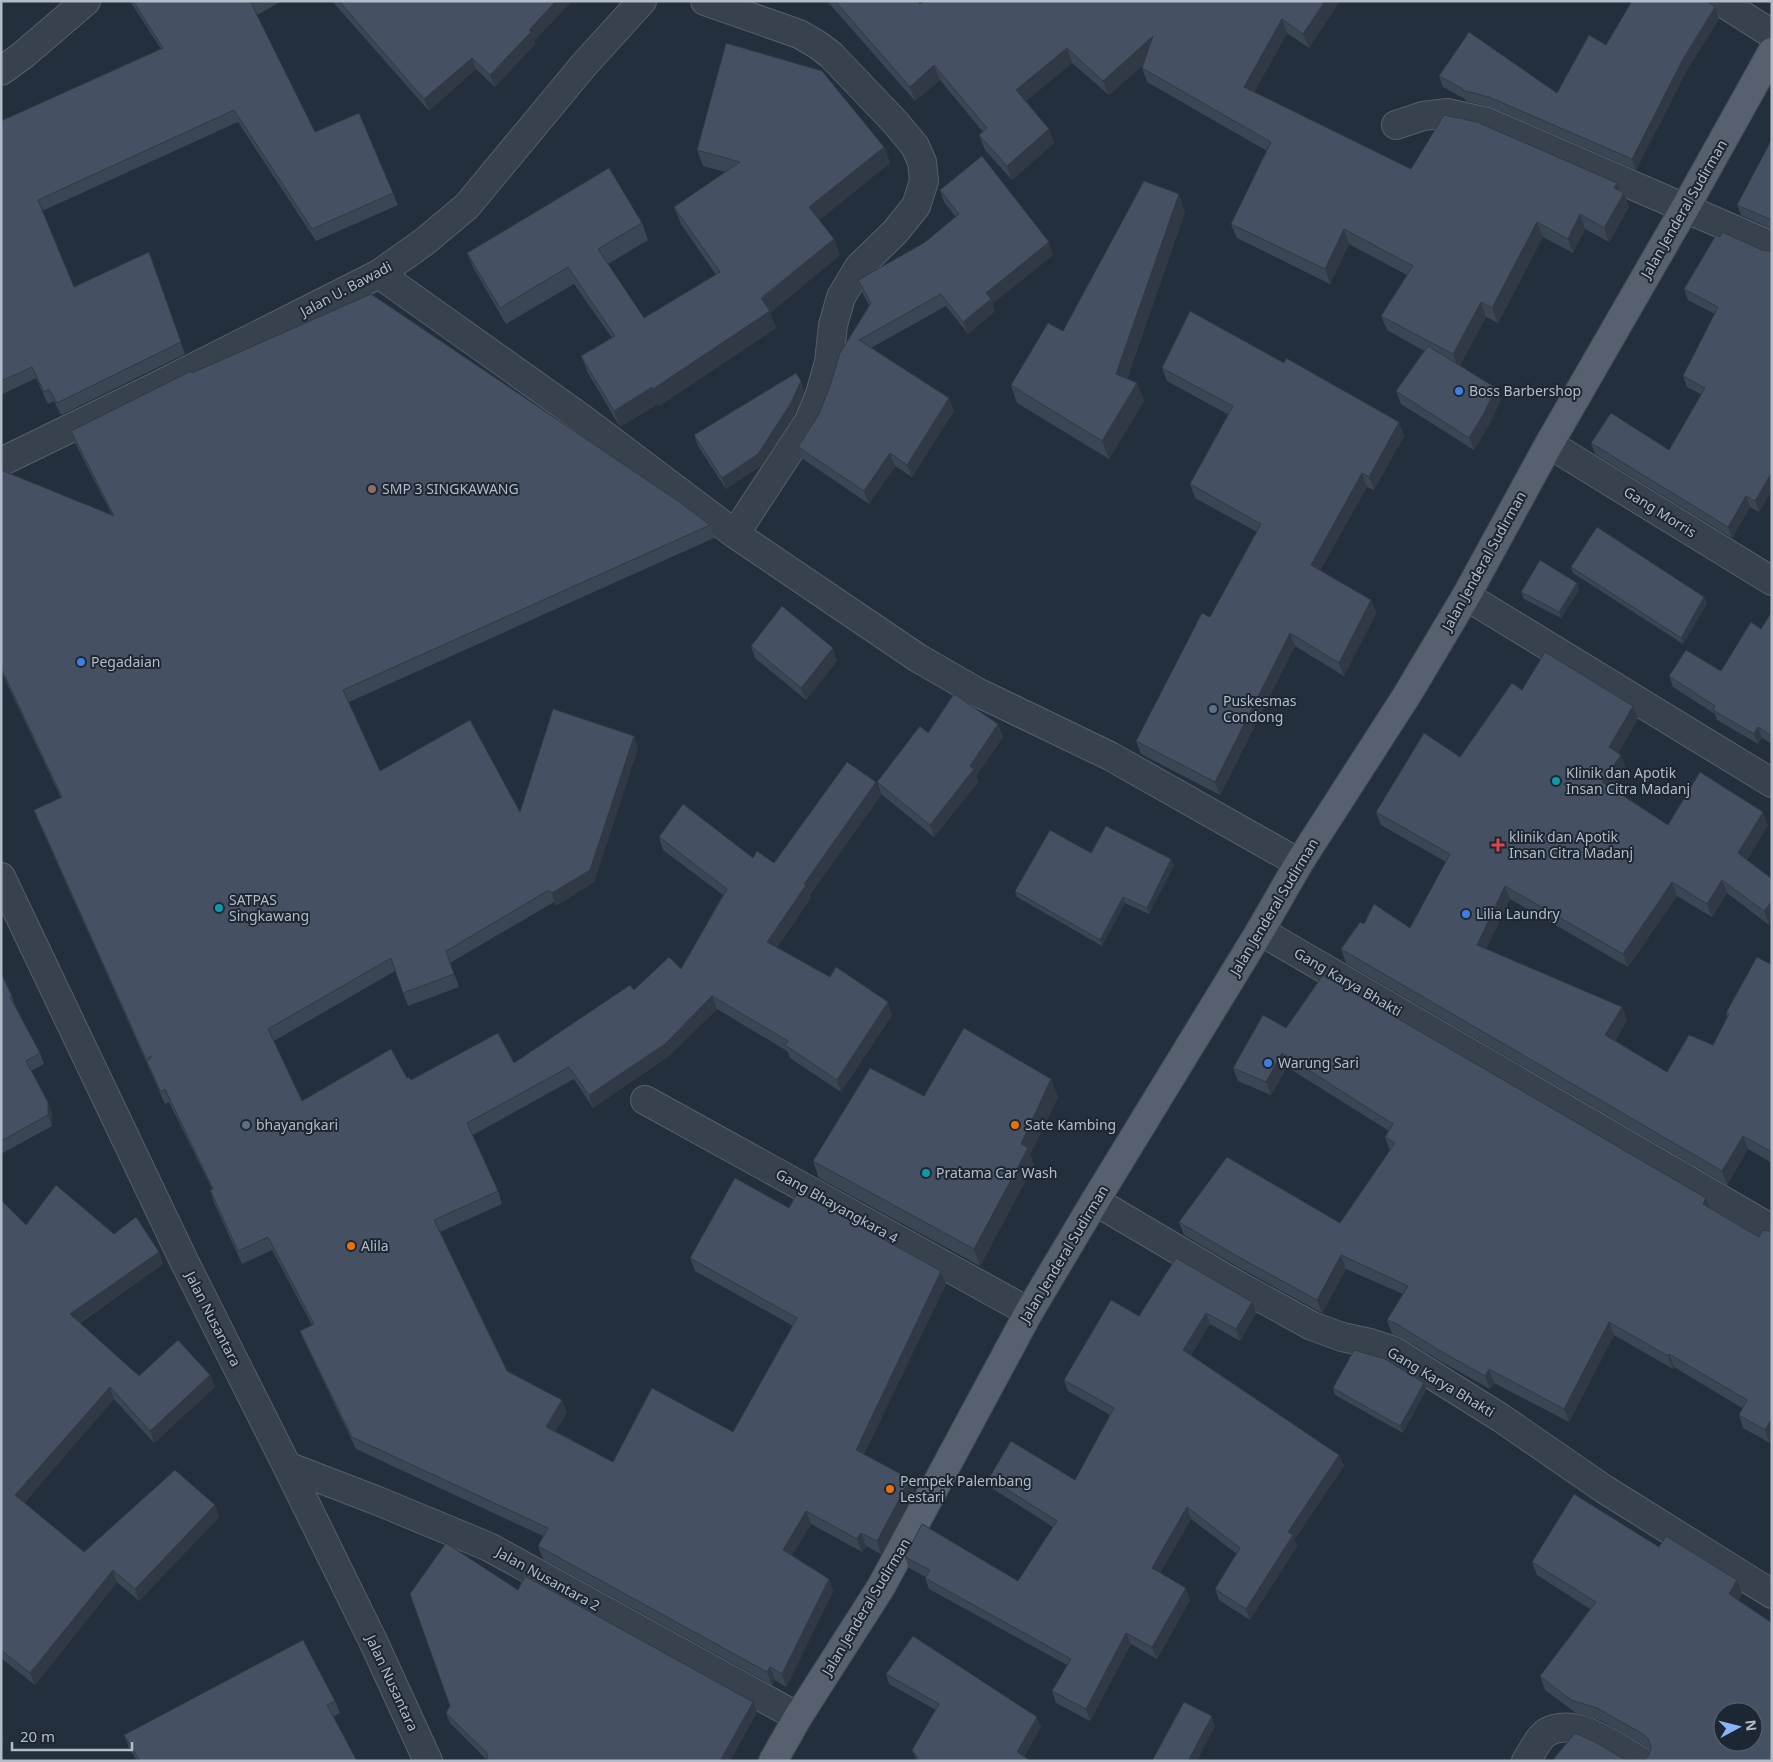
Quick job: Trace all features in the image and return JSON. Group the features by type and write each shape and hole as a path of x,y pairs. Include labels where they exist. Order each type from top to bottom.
{"main road":[{"name":"Jalan Jenderal Sudirman","path":"773,1761 798,1717 881,1587 1029,1312 1095,1201 1260,931 1299,863 1407,695 1466,596 1549,444 1685,208 1772,52"}],"street":[{"path":"1,71 23,55 86,1"},
{"name":"Jalan U. Bawadi","path":"1,462 379,274 424,242 467,206 582,66 642,1"},
{"path":"705,1 798,34 831,55 895,122 915,146 922,162 924,181 916,206 895,232 859,267 841,298 833,325 829,362 820,394 809,421 735,534"},
{"path":"1720,1 1772,34"},
{"path":"1396,125 1423,116 1447,113 1487,122 1772,246"},
{"path":"379,274 580,417 735,534 927,662 977,692 1110,756 1299,863"},
{"name":"Gang Morris","path":"1549,444 1772,581"},
{"path":"1466,596 1772,783"},
{"name":"Jalan Nusantara","path":"1,877 184,1261 373,1641 428,1761"},
{"name":"Gang Karya Bhakti","path":"1260,931 1772,1229"},
{"name":"Gang Bhayangkara 4","path":"645,1100 1029,1312"},
{"name":"Gang Karya Bhakti","path":"1095,1201 1232,1282 1312,1326 1342,1337 1394,1351 1501,1418 1604,1489 1772,1594"},
{"name":"Jalan Nusantara 2","path":"287,1466 489,1547 798,1717"},
{"path":"1526,1761 1546,1733 1561,1727 1584,1730 1640,1761"}],"building":[{"path":"133,1 255,1 251,3 315,132 359,113 393,193 312,229 234,110 38,200 74,287 149,252 181,342 57,403 49,389 44,392 32,367 1,381 1,121 163,48"},
{"path":"339,1 556,1 529,30 531,32 490,75 472,58 424,99"},
{"path":"835,1 918,1 920,4 924,1 1325,1 1303,34 1282,19 1244,87 1411,169 1444,115 1477,122 1617,183 1614,188 1624,193 1604,228 1580,214 1568,239 1537,222 1492,308 1481,302 1453,354 1381,316 1413,266 1344,229 1325,269 1231,224 1271,142 1142,68 1153,36 1103,81 1067,48 1016,90 1049,129 1007,166 979,135 987,128 934,65 910,87"},
{"path":"1632,1 1707,1 1715,7 1683,59 1632,159 1489,97 1462,90 1439,76 1469,32 1557,93 1589,35 1606,45"},
{"path":"726,43 822,71 884,147 809,207 834,239 761,298 770,311 653,389 652,387 614,411 581,356 615,336 568,267 500,308 467,253 609,168 642,223 598,249 644,318 720,272 674,207 740,162 697,150"},
{"path":"1772,139 1772,220 1737,205"},
{"path":"982,156 1049,242 986,293 991,299 963,322 941,294 859,340 949,398 907,465 890,453 864,491 798,447 819,414 840,353 871,303 858,280 924,243 959,214 940,190"},
{"path":"1144,181 1179,194 1116,374 1137,383 1102,441 1011,385 1048,323 1063,331"},
{"path":"1722,232 1762,250 1772,250 1772,472 1755,501 1746,496 1728,527 1591,443 1611,413 1669,450 1705,388 1683,376 1718,307 1684,289 1716,235 1720,237"},
{"path":"371,294 678,501 710,525 343,690 380,771 470,720 520,812 553,709 634,736 590,870 552,893 549,890 446,951 454,974 403,993 391,958 268,1029 302,1101 391,1049 407,1078 409,1077 411,1080 498,1033 514,1063 630,985 634,990 669,957 681,969 727,889 659,837 683,804 753,858 757,851 774,863 847,762 876,782 804,884 806,885 767,942 830,977 836,967 888,1002 837,1080 785,1045 788,1041 712,996 665,1044 589,1095 569,1067 467,1123 498,1191 434,1220 507,1371 562,1400 546,1427 613,1462 652,1388 733,1432 797,1318 690,1258 735,1178 789,1208 798,1192 941,1271 856,1450 910,1479 877,1541 861,1533 857,1539 806,1511 783,1550 829,1579 782,1674 770,1667 767,1672 538,1546 548,1528 352,1437 300,1331 314,1324 268,1237 238,1251 210,1190 213,1189 165,1089 161,1092 147,1062 152,1056 146,1059 34,810 62,797 1,668 1,470 114,516 71,431 191,371 192,373"},
{"path":"1190,311 1284,363 1286,358 1399,422 1369,477 1362,473 1311,565 1371,600 1339,663 1290,633 1215,782 1136,741 1202,613 1210,617 1261,524 1190,484 1233,406 1162,368"},
{"path":"1428,346 1496,388 1469,438 1396,391"},
{"path":"796,373 801,381 791,403 758,454 722,478 694,435"},
{"path":"1597,527 1704,597 1681,638 1571,567"},
{"path":"1540,560 1577,583 1559,612 1521,592"},
{"path":"782,606 833,648 801,688 751,646"},
{"path":"1772,611 1772,736 1758,727 1754,734 1713,710 1715,706 1669,676 1686,650 1721,671 1751,622 1761,629"},
{"path":"1545,652 1633,706 1609,747 1621,755 1602,782 1668,825 1700,772 1763,812 1738,853 1772,879 1772,901 1764,911 1722,880 1707,904 1672,882 1623,954 1505,886 1477,945 1622,1007 1605,1035 1667,1072 1689,1035 1713,1045 1729,1014 1726,1013 1757,957 1772,965 1772,1152 1743,1136 1722,1171 1341,949 1360,922 1364,924 1374,904 1410,928 1450,854 1376,812 1424,733 1460,757 1512,683 1522,690"},
{"path":"954,694 998,724 970,766 974,769 930,825 877,782 920,726 928,733"},
{"path":"1106,826 1171,859 1147,908 1123,897 1100,940 1015,891 1050,830 1091,853"},
{"path":"1,973 12,996 10,997 40,1053 26,1061 48,1102 48,1115 1,1141"},
{"path":"1323,975 1706,1198 1703,1204 1759,1237 1763,1230 1772,1230 1772,1418 1765,1430 1739,1415 1747,1400 1669,1354 1668,1356 1609,1322 1564,1409 1489,1369 1485,1376 1387,1320 1408,1286 1341,1255 1317,1300 1179,1222 1227,1157 1340,1223 1395,1143 1385,1137 1393,1124 1282,1053 1266,1082 1233,1068 1263,1015 1286,1028"},
{"path":"964,1028 1051,1079 1021,1144 1028,1148 974,1249 813,1161 870,1068 924,1096"},
{"path":"56,1185 114,1234 136,1217 159,1252 70,1314 139,1376 178,1340 210,1375 150,1431 110,1387 15,1495 84,1552 175,1470 215,1505 135,1589 113,1570 30,1673 1,1650 1,1200 26,1225"},
{"path":"1176,1258 1252,1302 1236,1329 1206,1313 1183,1350 1339,1455 1288,1532 1293,1535 1246,1609 1215,1589 1240,1548 1187,1507 1152,1568 1186,1588 1152,1647 1126,1633 1086,1709 1052,1691 1071,1659 925,1578 930,1570 905,1557 922,1524 1018,1581 1057,1521 989,1478 1011,1441 1075,1480 1114,1408 1064,1380 1111,1300 1139,1316"},
{"path":"1354,1350 1385,1359 1424,1383 1400,1426 1333,1388"},
{"path":"1574,1494 1659,1547 1666,1536 1737,1580 1729,1594 1772,1623 1772,1761 1643,1761 1649,1755 1651,1747 1649,1740 1643,1734 1597,1708 1571,1700 1540,1676 1596,1602 1532,1562"},
{"path":"446,1543 518,1590 525,1576 753,1702 720,1761 488,1761 487,1753 446,1713 450,1706 410,1594"},
{"path":"913,1636 1037,1717 1017,1752 1031,1761 920,1761 912,1750 939,1704 886,1674"},
{"path":"303,1640 335,1701 327,1705 357,1761 140,1761 124,1735"},
{"path":"1184,1702 1212,1716 1188,1761 1152,1761"},
{"path":"1575,1733 1595,1742 1627,1761 1552,1761"}],"place":[{"name":"Boss Barbershop","path":"1459,391"},
{"name":"SMP 3 SINGKAWANG","path":"372,489"},
{"name":"Pegadaian","path":"81,662"},
{"name":"Puskesmas Condong","path":"1213,709"},
{"name":"Klinik dan Apotik Insan Citra Madanj","path":"1556,781"},
{"name":"klinik dan Apotik Insan Citra Madanj","path":"1498,845"},
{"name":"SATPAS Singkawang","path":"219,908"},
{"name":"Lilia Laundry","path":"1466,914"},
{"name":"Warung Sari","path":"1268,1063"},
{"name":"bhayangkari","path":"246,1125"},
{"name":"Sate Kambing","path":"1015,1125"},
{"name":"Pratama Car Wash","path":"926,1173"},
{"name":"Alila","path":"351,1246"},
{"name":"Pempek Palembang Lestari","path":"890,1489"}]}
